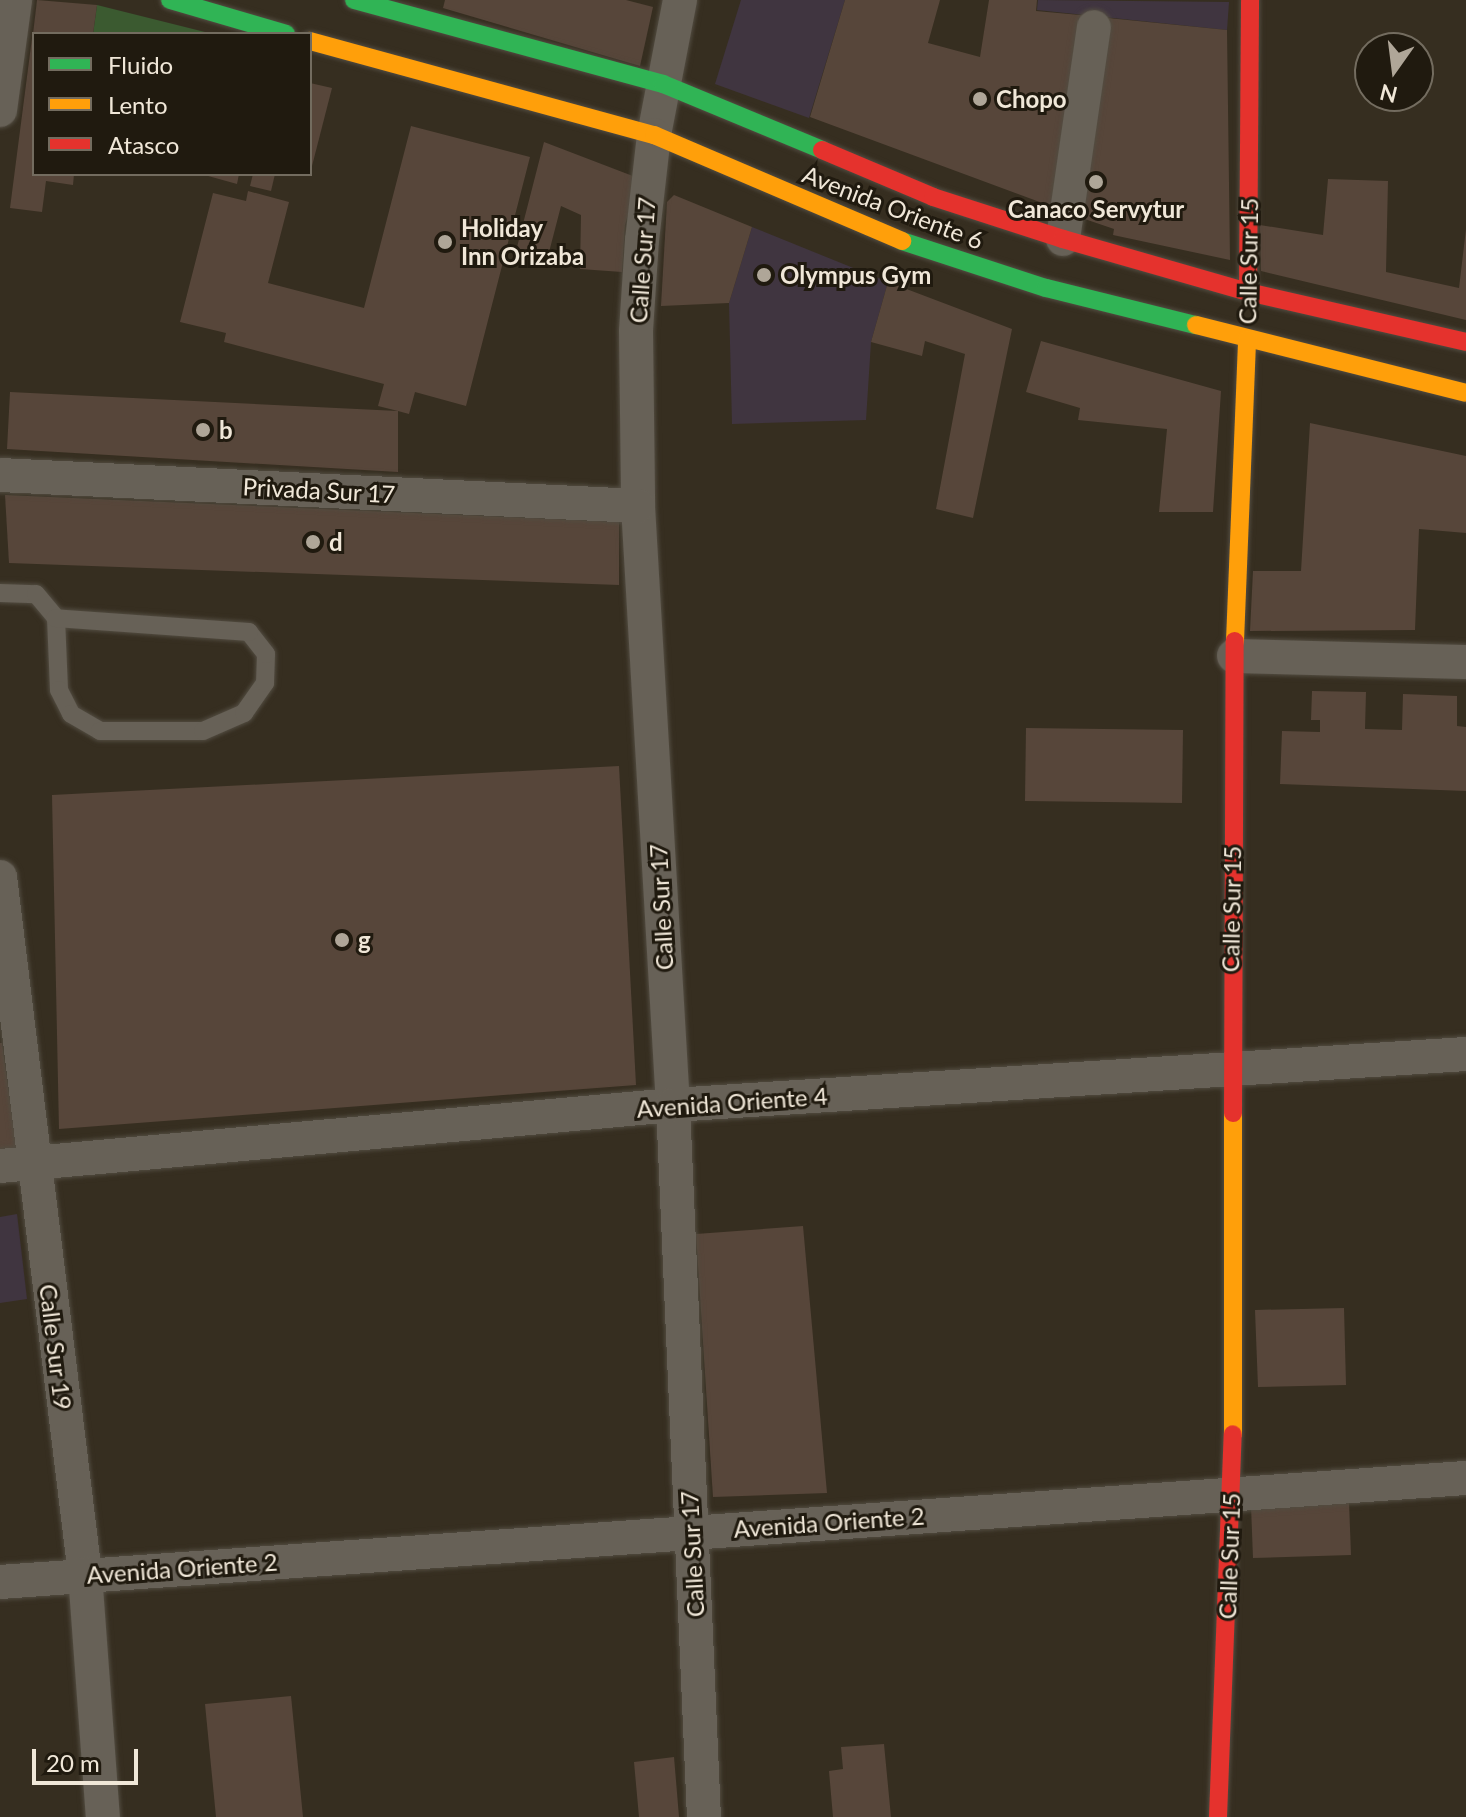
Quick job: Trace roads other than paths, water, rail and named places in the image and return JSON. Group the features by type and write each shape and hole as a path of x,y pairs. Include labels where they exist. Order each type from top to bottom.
{"main road":[{"path":"170,0 279,32"},
{"name":"Avenida Oriente 6","path":"354,0 663,84 933,197 1063,239 1248,292 1466,342"},
{"name":"Calle Sur 15","path":"1248,292 1250,0"},
{"name":"Avenida Oriente 6","path":"312,42 654,135 917,247 1046,288 1466,393"},
{"name":"Calle Sur 15","path":"1218,1817 1233,1492 1229,1071 1234,656 1247,339"}],"street":[{"path":"0,110 15,0"},
{"name":"Calle Sur 17","path":"680,0 654,135 636,331 638,506 673,1105 704,1817"},
{"path":"1063,239 1094,27"},
{"name":"Calle Sur 15","path":"1247,339 1248,292"},
{"name":"Privada Sur 17","path":"0,475 638,506"},
{"path":"1234,656 1466,662"},
{"name":"Calle Sur 19","path":"0,877 17,1164 85,1574 103,1817"},
{"name":"Avenida Oriente 4","path":"17,1164 673,1105 1466,1054"},
{"name":"Avenida Oriente 2","path":"0,1582 1233,1492 1466,1478"}],"lane":[{"path":"0,593 36,594 56,618 59,690 71,714 100,731 203,731 244,713 265,683 266,654 249,632 56,618"}],"place":[{"name":"Chopo","path":"980,99"},
{"name":"Canaco Servytur","path":"1096,182"},
{"name":"Holiday Inn Orizaba","path":"445,242"},
{"name":"Olympus Gym","path":"764,275"},
{"name":"b","path":"203,430"},
{"name":"d","path":"313,542"},
{"name":"g","path":"342,940"}]}
